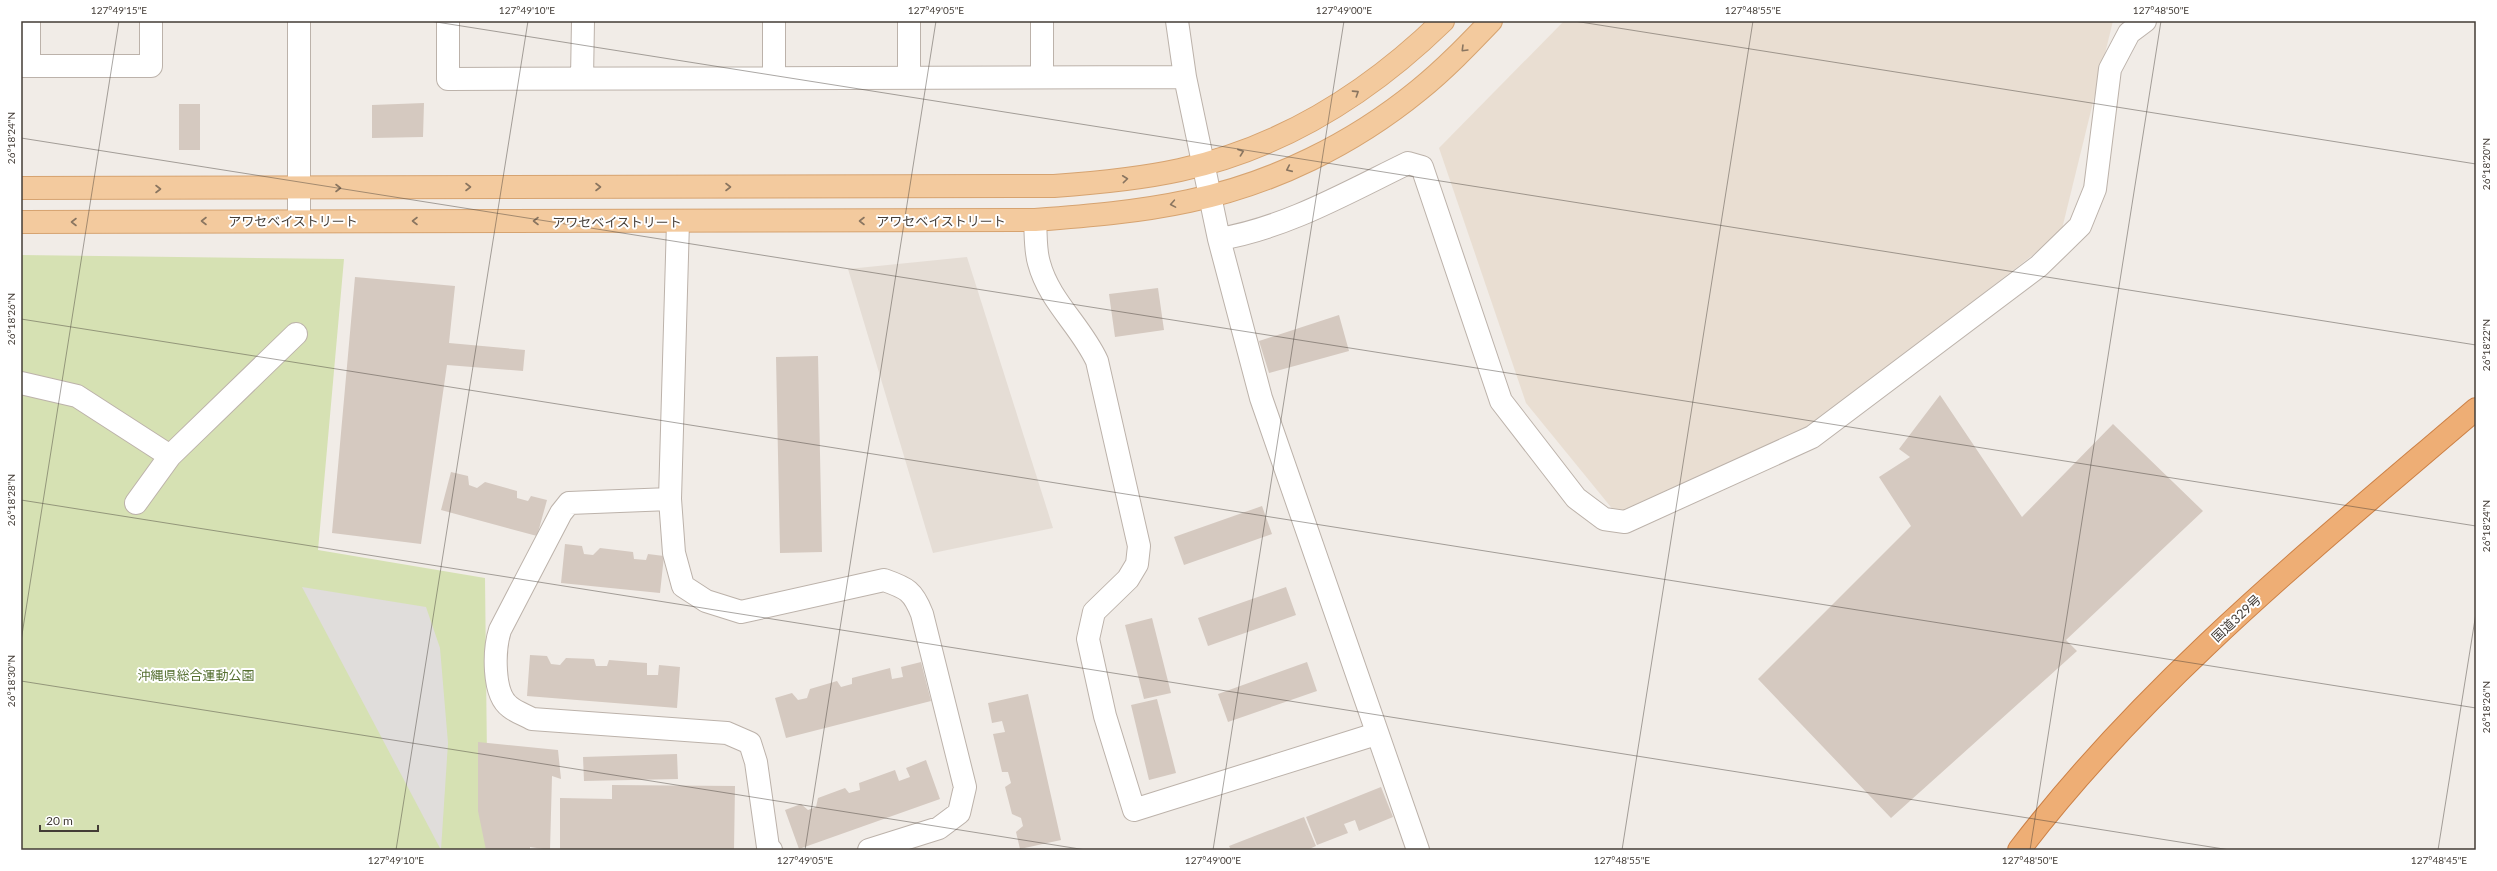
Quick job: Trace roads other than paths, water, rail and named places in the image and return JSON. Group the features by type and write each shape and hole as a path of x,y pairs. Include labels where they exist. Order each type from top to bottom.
{"highway":[{"name":"国道329号","path":"2018,850 2113,738 2169,680 2289,568 2476,409"}],"main road":[{"path":"21,188 1054,186 1130,179 1204,164 1269,142 1333,108 1374,82 1416,47 1443,21"},
{"name":"アワセベイストリート","path":"21,222 678,222 1035,220 1118,212 1211,196 1287,170 1324,152 1417,91 1442,71 1491,21"}],"street":[{"path":"29,21 25,66 151,66 151,21"},
{"path":"299,21 299,221"},
{"path":"448,21 448,79 909,76 1185,77"},
{"path":"582,21 582,78"},
{"path":"774,21 774,77"},
{"path":"909,21 909,76"},
{"path":"1042,21 1042,77"},
{"path":"1177,21 1185,77 1220,239 1261,398 1376,734 1418,850"},
{"path":"1220,239 1238,236 1310,210 1408,163 1422,167 1501,402 1576,498 1604,518 1625,522 1812,437 2044,261 2080,226 2096,189 2110,69 2129,33 2145,21"},
{"path":"1035,220 1038,263 1050,290 1060,306 1089,344 1097,361 1139,546 1137,564 1128,579 1094,612 1088,639 1105,716 1134,810 1376,734"},
{"path":"678,222 670,498 674,553 683,586 706,601 741,612 884,580 899,585 915,597 922,614 965,787 959,814 939,828 869,850"},
{"path":"136,503 170,456 296,334"},
{"path":"21,383 77,396 170,456"},
{"path":"670,498 569,503 561,513 500,630 495,646 498,686 508,707 532,719 727,733 750,743 756,762 768,847 771,850"}],"park label":[{"name":"沖縄県総合運動公園","path":"196,675"}]}
